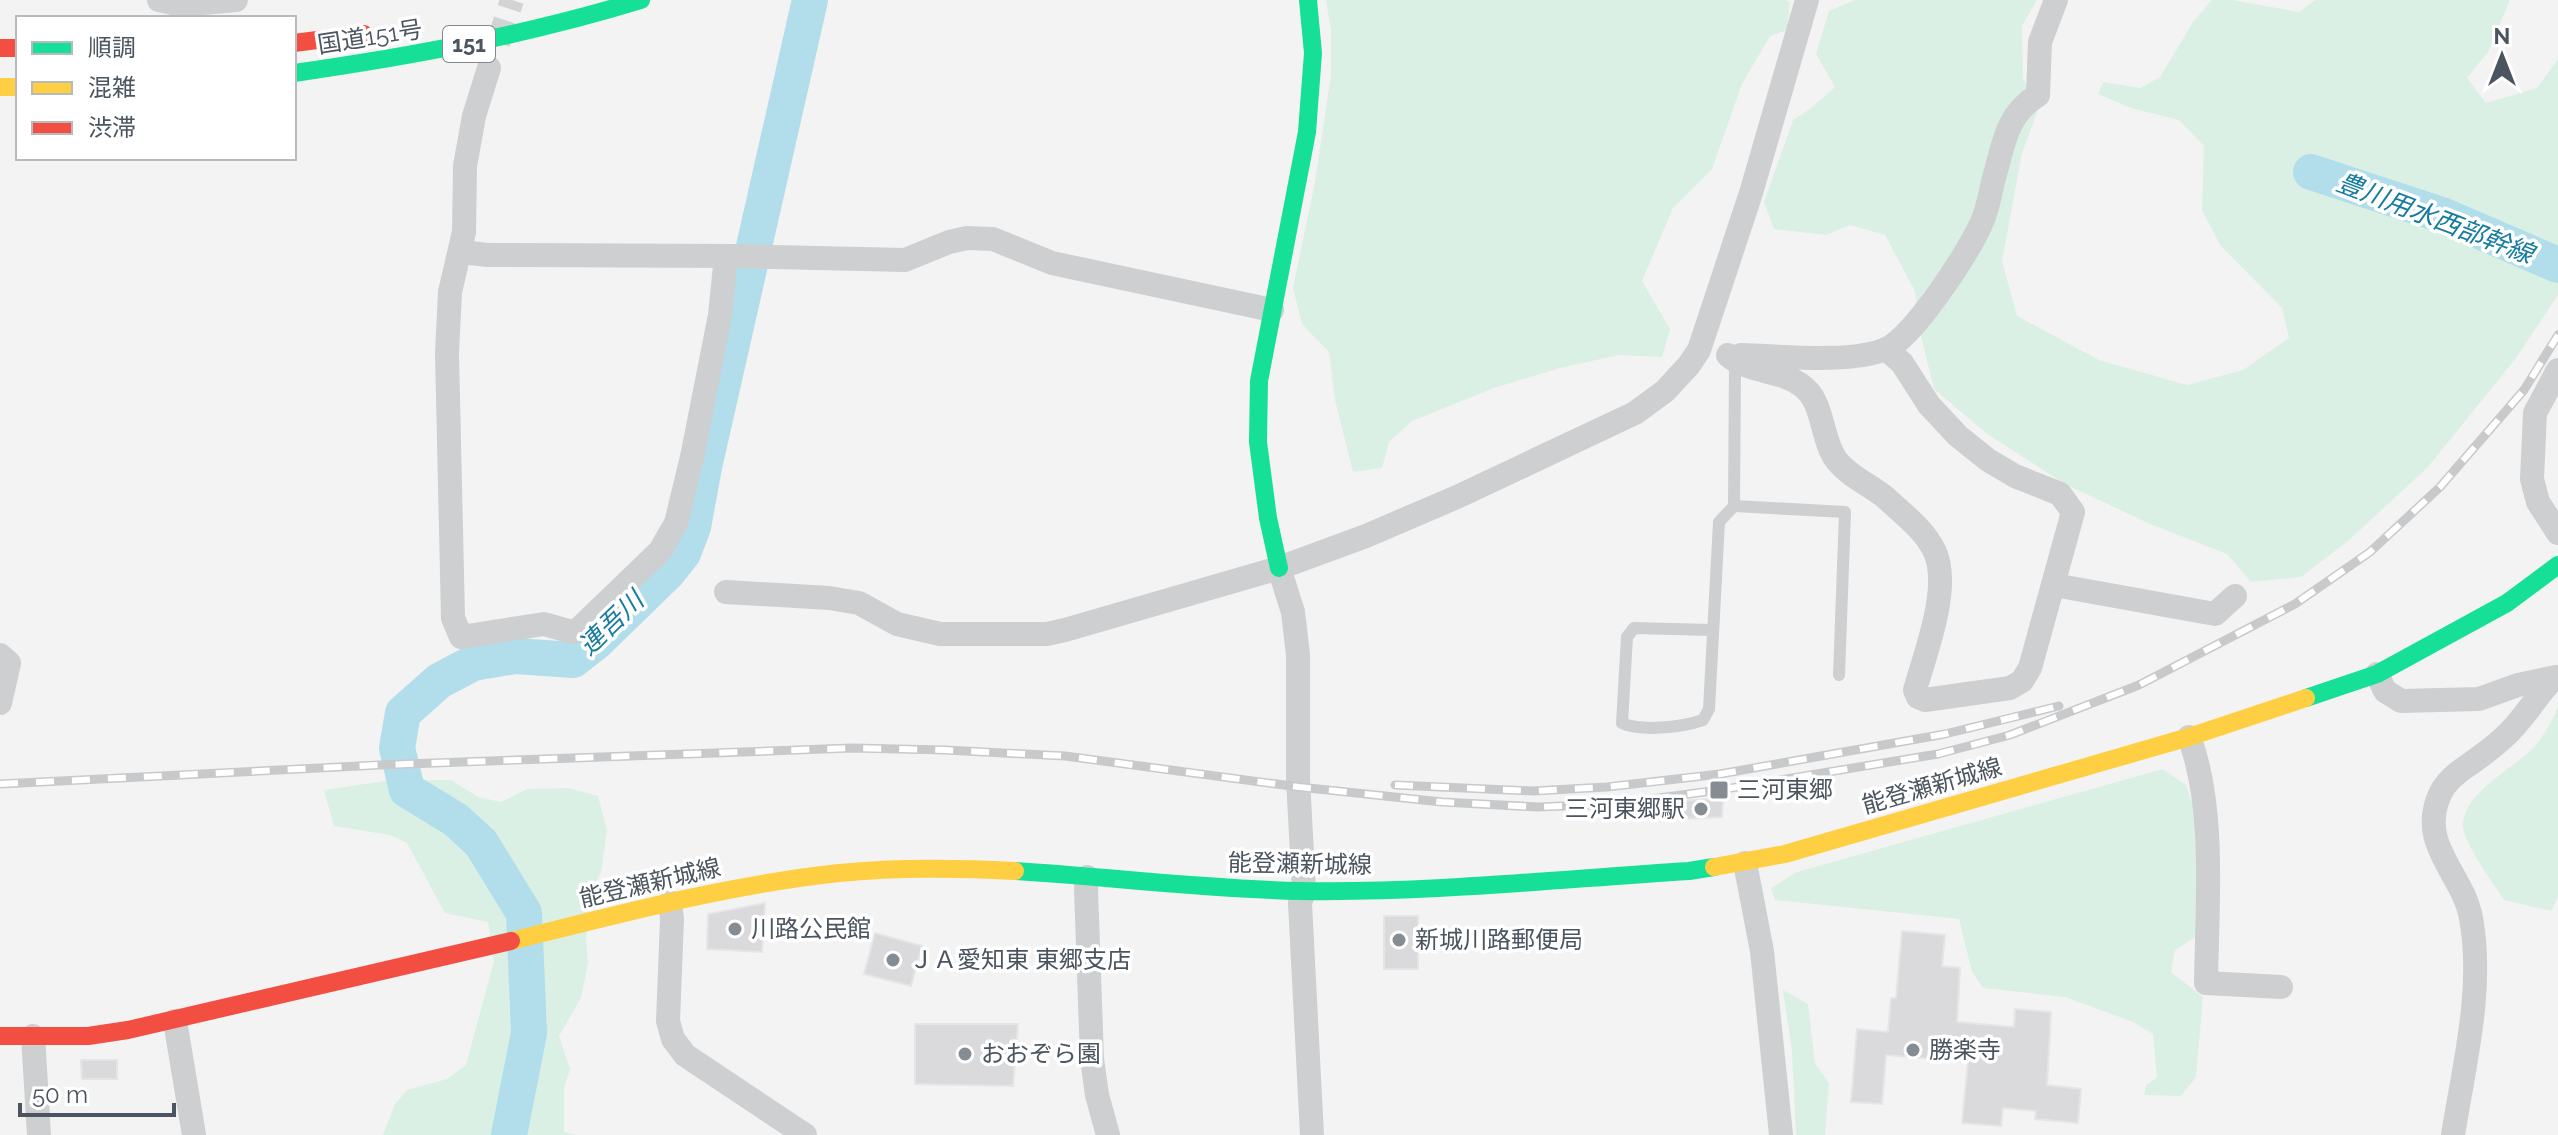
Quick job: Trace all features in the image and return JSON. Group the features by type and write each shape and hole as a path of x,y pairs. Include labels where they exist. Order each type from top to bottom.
{"main road":[{"name":"国道151号","path":"296,73 483,41 641,0"},
{"path":"1279,568 1268,518 1258,442 1259,381 1307,132 1313,53 1308,0"},
{"name":"国道151号","path":"296,43 376,32"},
{"name":"能登瀬新城線","path":"0,1036 88,1036 175,1021 670,902 784,880 894,869 962,869 1304,891 1414,888 1689,871 1745,863 1800,850 2189,737 2377,674 2507,603 2558,565"}],"street":[{"path":"159,0 199,5 236,0"},
{"path":"726,592 829,598 859,603 897,624 940,634 1047,634 1279,568 1366,536 1635,413 1665,391 1699,350 1751,193 1807,0"},
{"path":"1732,358 1853,357 1886,349 1903,339 1918,323 1980,227 2006,135 2017,111 2038,95 2040,42 2056,0"},
{"path":"489,68 474,116 465,166 464,232 450,292 447,353 453,618 461,637 544,624 572,632 580,628 660,551 676,523 692,457 731,256"},
{"path":"461,252 488,255 905,260 949,242 967,238 993,239 1052,263 1272,310"},
{"path":"1699,350 1732,358 1789,378 1805,387 1814,399 1827,443 1837,460 1880,493 1920,530 1935,550 1939,587 1934,620 1915,690 1918,697 1925,700 2010,688 2022,681 2030,668 2073,512 2060,494 2015,476 1988,460 1958,436 1929,405 1902,363 1886,349"},
{"path":"2558,370 2535,413 2532,479 2538,502 2558,533"},
{"path":"1279,568 1293,612 1298,655 1298,779 1304,891 1300,903 1312,1135"},
{"path":"2054,585 2215,614 2235,596"},
{"path":"0,655 9,663 0,703"},
{"path":"2377,674 2385,691 2401,701 2479,699 2518,685 2556,677"},
{"path":"2453,1135 2471,1017 2475,942 2470,913 2435,835 2434,815 2441,792 2457,772 2502,740 2556,677"},
{"path":"2189,737 2198,760 2206,817 2206,983 2281,987"},
{"path":"1745,863 1762,951 1781,1135"},
{"path":"1087,877 1092,1059 1097,1095 1108,1135"},
{"path":"670,902 668,1021 673,1039 685,1055 805,1135"},
{"path":"175,1021 194,1135"},
{"path":"33,1036 39,1135"}],"lane":[{"path":"1712,630 1634,628 1627,637 1622,723 1633,728 1692,724 1703,720 1709,709 1719,522 1734,506 1732,358"},
{"path":"1734,506 1845,512 1839,675"}],"green space":[{"path":"1326,0 1786,0 1790,3 1787,30 1770,36 1742,84 1712,169 1673,208 1642,281 1670,329 1662,357 1619,355 1560,368 1494,388 1412,421 1389,442 1382,468 1353,472 1335,400 1329,352 1302,324 1293,288 1315,182 1331,75 1331,30"},
{"path":"1855,0 2037,0 2022,26 2023,78 2038,110 2022,153 2002,261 2017,316 2099,360 2187,385 2243,370 2289,338 2282,308 2220,245 2202,210 2204,146 2179,120 2131,108 2098,94 2103,82 2140,88 2160,77 2193,22 2212,0 2232,0 2299,12 2315,0 2510,0 2488,52 2467,78 2486,103 2537,88 2558,59 2558,295 2516,358 2428,467 2348,541 2301,577 2251,582 2227,554 2150,524 2065,484 1986,433 1934,389 1919,328 1915,291 1885,235 1850,225 1826,235 1774,229 1764,202 1793,120 1835,87 1816,54 1829,11"},
{"path":"2558,705 2558,897 2551,911 2504,900 2472,851 2463,822 2466,810 2484,788 2538,743"},
{"path":"2163,769 2186,785 2204,841 2196,937 2175,950 2171,972 2203,997 2196,1077 2181,1096 2144,1095 2146,1085 2157,1078 2153,1034 2133,1022 2065,997 1983,988 1972,972 1959,919 1775,900 1771,888 1797,872"},
{"path":"451,780 478,797 501,802 527,789 569,788 598,796 607,830 601,873 589,893 588,963 581,998 559,1036 570,1069 564,1088 564,1132 577,1135 383,1135 395,1104 407,1090 447,1079 466,1065 494,961 488,922 445,913 407,843 390,835 334,826 324,790 385,781"},
{"path":"1783,990 1808,1004 1815,1064 1829,1083 1825,1135 1796,1135 1792,1051"}],"building":[{"name":"三河東郷駅","path":"1723,798 1722,817 1681,819 1680,801"},
{"name":"川路公民館","path":"765,903 762,952 707,949 708,914"},
{"path":"1384,916 1418,916 1418,969 1384,969"},
{"path":"1902,931 1945,935 1942,966 1960,968 1957,1022 2014,1027 2015,1009 2051,1012 2047,1085 2081,1089 2078,1123 2035,1119 2036,1111 2003,1108 2001,1126 1962,1123 1968,1062 1886,1055 1882,1104 1851,1102 1857,1029 1888,1032 1891,998 1896,998"},
{"name":"ＪＡ愛知東 東郷支店","path":"875,933 922,946 911,986 864,974"},
{"name":"おおぞら園","path":"915,1024 1018,1024 1013,1086 915,1084"},
{"path":"81,1060 117,1060 117,1079 82,1079"}],"waterway":[{"name":"連吾川","path":"509,1135 529,1033 524,913 481,843 456,820 407,790 397,748 403,713 439,681 473,663 515,656 573,660 596,642 668,572 683,553 693,527 810,0"},
{"name":"豊川用水西部幹線","path":"2311,172 2442,215 2558,265"}],"tunnel":[{"path":"498,43 512,0"}],"railway":[{"path":"0,784 379,765 852,748 1065,756 1299,787 1442,802 1538,807 1614,804 1938,754 2010,735 2139,685 2295,604 2370,552 2440,487 2524,390 2558,335"},
{"path":"1395,785 1533,791 1607,787 1720,774 1945,734 2059,706"}],"traffic: fast":[{"path":"296,73 469,43 555,24 641,0"},
{"path":"1279,568 1268,518 1258,442 1259,381 1307,132 1313,53 1308,0"},
{"path":"2306,698 2377,674 2507,603 2558,565"},
{"path":"1015,871 1229,888 1349,891 1495,885 1714,867"}],"traffic: slow":[{"path":"0,87 16,87"},
{"path":"1714,867 1785,854 2189,737 2306,698"},
{"path":"511,941 674,901 797,878 905,869 1015,871"}],"traffic: jam":[{"path":"296,43 364,34"},
{"path":"0,48 16,48"},
{"path":"0,1036 88,1036 128,1030 511,941"}],"place":[{"name":"三河東郷","path":"1719,790"},
{"name":"三河東郷駅","path":"1701,809"},
{"name":"川路公民館","path":"735,929"},
{"name":"新城川路郵便局","path":"1399,940"},
{"name":"ＪＡ愛知東 東郷支店","path":"893,960"},
{"name":"勝楽寺","path":"1913,1050"},
{"name":"おおぞら園","path":"965,1054"}]}
